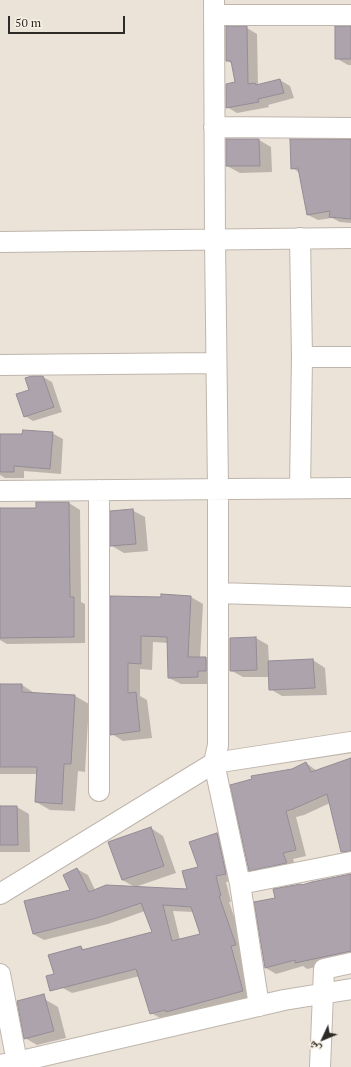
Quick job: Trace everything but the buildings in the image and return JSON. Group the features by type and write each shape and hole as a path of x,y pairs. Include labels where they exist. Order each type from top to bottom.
{"street":[{"path":"259,1006 240,884 214,763 218,745 218,489 214,7 351,15"},
{"path":"214,127 351,128"},
{"path":"300,238 302,357 300,488"},
{"path":"0,242 351,238"},
{"path":"302,357 351,357"},
{"path":"0,365 216,363"},
{"path":"0,491 351,488"},
{"path":"99,490 99,791"},
{"path":"218,593 351,597"},
{"path":"0,894 214,763 351,742"},
{"path":"240,884 351,862"},
{"path":"320,1067 324,968 351,963"},
{"path":"0,974 9,1063 284,1000 351,989"}]}
